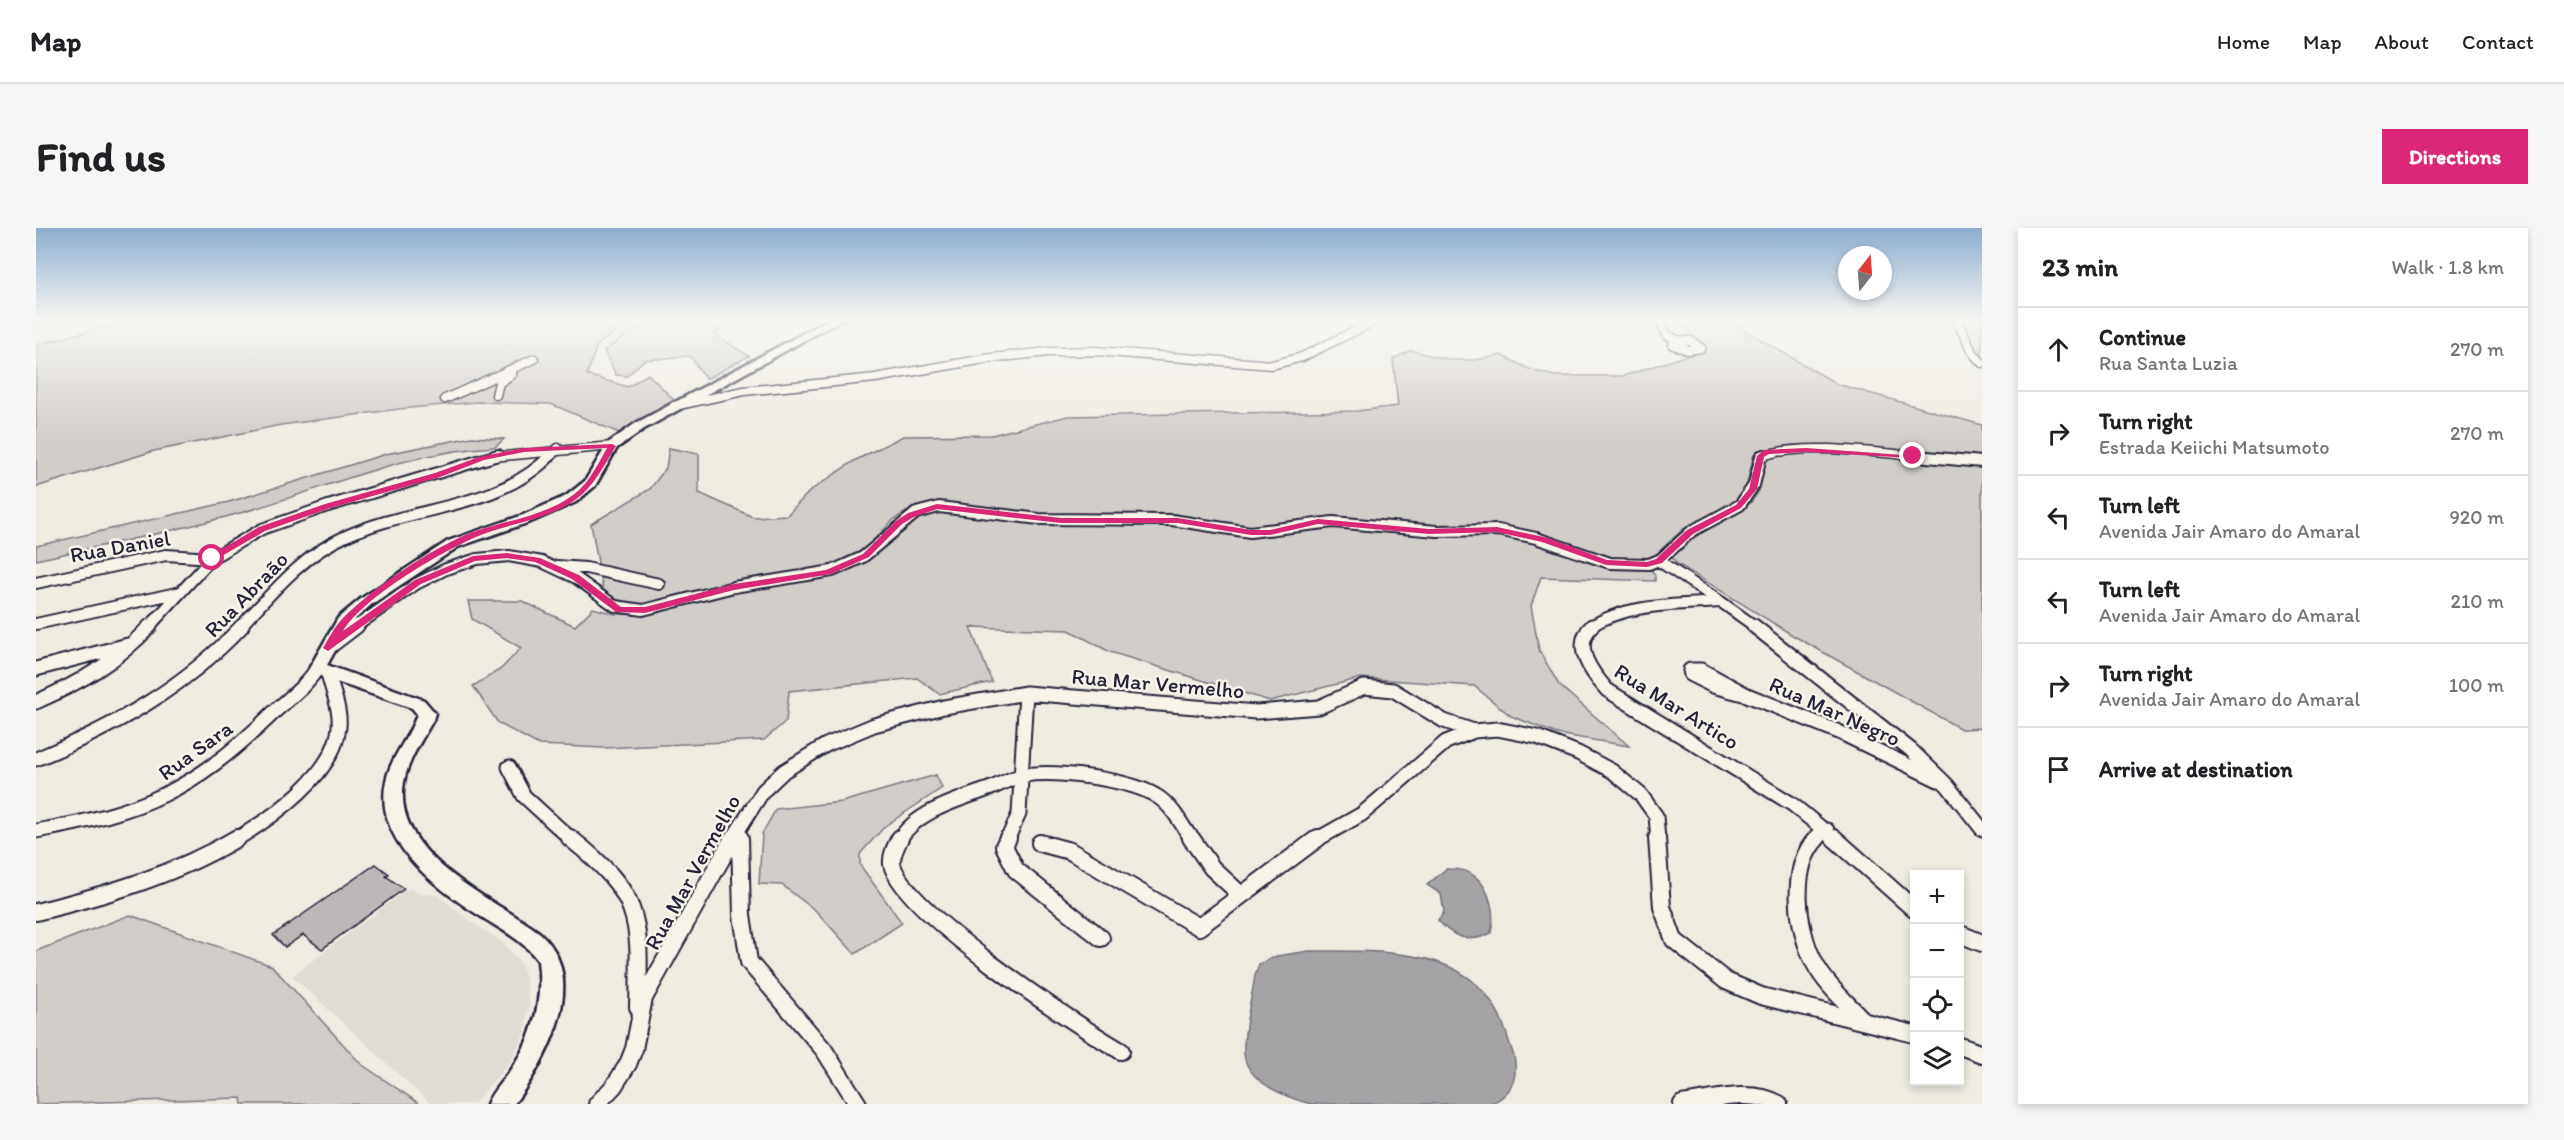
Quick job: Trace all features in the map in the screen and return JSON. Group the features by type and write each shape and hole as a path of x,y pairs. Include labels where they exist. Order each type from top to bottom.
{"main road":[{"path":"499,1104 531,1056 547,1026 552,992 548,959 531,938 484,909 454,886 429,866 411,845 396,813 394,791 400,766 426,713 418,704 323,670 328,648 344,621 367,601 420,564 474,535 528,518 571,499 590,483 612,446 639,426 760,360"}],"street":[{"path":"673,406 744,391 874,378 980,360"},
{"path":"1188,360 1272,365 1291,360"},
{"path":"445,399 532,363 504,378 496,388 496,395"},
{"path":"36,702 74,685 134,643 212,558 262,529 328,506 437,475 482,458 524,450 612,446"},
{"name":"Rua Abraão","path":"36,759 109,727 186,679 223,646 282,580 324,548 360,530 501,488 538,468 558,448"},
{"path":"328,648 397,595 455,564 473,559 507,556 537,560 576,577 619,610 645,610 734,587 828,572 866,555 899,522 937,506 1043,520 1178,520 1251,532 1270,532 1318,522 1429,531 1497,530 1545,540 1606,562 1635,566 1659,561 1690,532 1738,507 1753,489 1761,456 1767,452 1806,450 1982,462"},
{"name":"Rua Daniel","path":"36,583 166,555 212,558"},
{"path":"1659,561 1779,644 1902,743 1947,785 1982,829"},
{"path":"553,566 586,567 639,582 659,584"},
{"path":"36,624 181,592"},
{"name":"Rua Mar Artico","path":"1721,602 1662,607 1589,627 1583,638 1585,656 1596,679 1623,702 1777,793 1827,830"},
{"path":"36,669 134,643"},
{"path":"36,912 176,869 249,833 271,817 303,789 321,767 333,747 339,727 323,670"},
{"name":"Rua Sara","path":"36,831 94,821 132,811 186,786 234,751 323,670"},
{"name":"Rua Mar Negro","path":"1707,672 1747,695 1839,732 1947,785"},
{"name":"Rua Mar Vermelho","path":"597,1104 618,1080 634,1050 637,1014 739,828 763,791 784,771 826,745 874,725 1026,693 1256,712 1319,707 1364,687 1393,690 1444,721 1474,731"},
{"path":"1026,693 1019,814 1004,846 1016,870 1101,938"},
{"path":"1040,843 1070,851 1199,927 1306,845 1362,814 1446,742 1474,731 1497,729 1538,737 1611,771 1641,795 1656,816 1662,907 1666,922 1674,939 1699,962 1726,981 1761,996 1910,1033"},
{"path":"509,767 526,799 612,873 627,899 636,921 639,940 637,1014"},
{"path":"1120,1051 1043,1002 961,939 903,882 892,865 894,849 903,836 939,807 1023,775 1053,774 1135,787 1157,796 1167,804 1210,866 1241,895"},
{"path":"739,828 742,855 741,915 749,962 824,1050 858,1104"},
{"path":"1862,1020 1831,987 1814,962 1805,933 1801,880 1804,859 1814,841 1827,830 1910,905"},
{"path":"1964,936 1982,943"},
{"path":"1964,1048 1982,1054"},
{"path":"1682,1104 1752,1097 1768,1098 1779,1104"}],"shaded area":[{"path":"36,360 592,360 587,375 628,387 648,374 674,400 619,433 551,404 477,402 399,409 281,425 154,451 36,487"},
{"path":"608,360 645,360 627,376 616,375"},
{"path":"693,360 742,360 706,379"},
{"path":"1393,360 1511,360 1531,370 1555,376 1623,376 1673,360 1796,360 1837,384 1982,425 1982,459 1826,448 1769,450 1754,454 1746,487 1732,504 1683,529 1651,559 1631,562 1606,559 1547,537 1337,518 1300,520 1268,529 1061,517 937,503 906,512 893,520 861,553 826,568 645,606 623,605 603,590 591,524 650,489 666,468 669,448 699,454 699,493 753,517 787,515 810,491 854,461 903,436 992,435 1068,416 1357,411 1398,406"},
{"path":"472,437 504,439 495,447 462,450 398,463 215,520 36,560 36,546 229,502 386,454"},
{"path":"1808,452 1982,464 1982,728 1961,729 1794,636 1676,563 1672,557 1695,534 1744,509 1752,501 1759,491 1766,458 1772,454"},
{"path":"937,510 1178,524 1250,536 1272,536 1321,526 1499,534 1542,543 1606,566 1651,569 1655,575 1655,581 1541,577 1531,606 1539,650 1559,685 1629,746 1557,734 1511,716 1474,686 1361,678 1270,701 1110,652 1069,630 970,627 992,682 939,694 917,678 789,691 786,721 764,740 604,748 539,745 498,723 473,686 501,669 521,648 472,619 468,601 522,601 575,626 593,608 615,614 645,615 723,594 831,576 872,558 905,524"},
{"path":"936,775 942,788 885,826 860,854 860,865 902,923 855,954 816,911 782,885 759,884 762,834 776,809 842,802"},
{"path":"1446,869 1465,871 1480,881 1491,906 1491,933 1476,938 1462,937 1449,931 1438,920 1444,912 1441,894 1427,885"},
{"path":"409,888 420,894 437,895 473,923 500,940 521,963 529,1005 524,1034 510,1061 474,1104 431,1104 292,976"},
{"path":"130,915 272,966 361,1064 420,1104 242,1104 241,1098 36,1104 36,951"},
{"path":"1309,951 1369,952 1427,959 1453,968 1476,983 1494,1005 1513,1052 1515,1070 1510,1088 1496,1101 1489,1104 1311,1104 1270,1088 1252,1073 1244,1054 1255,976 1259,964 1277,956"}],"building":[{"path":"376,864 389,874 386,876 404,889 322,949 303,935 285,947 273,935"}],"route":[{"path":"212,558 262,529 293,517 437,475 482,458 524,450 612,446 590,483 581,492 557,507 453,544 420,564 367,601 344,621 328,648 376,610 418,582 455,564 473,559 507,556 537,560 576,577 619,610 645,610 697,599 734,587 809,577 847,566 878,546 899,522 925,508 937,506 1061,521 1178,520 1251,532 1270,532 1318,522 1429,531 1497,530 1521,533 1545,540 1586,557 1635,566 1659,561 1690,532 1722,513 1738,507 1753,489 1761,456 1767,452 1806,450 1913,456"}]}
